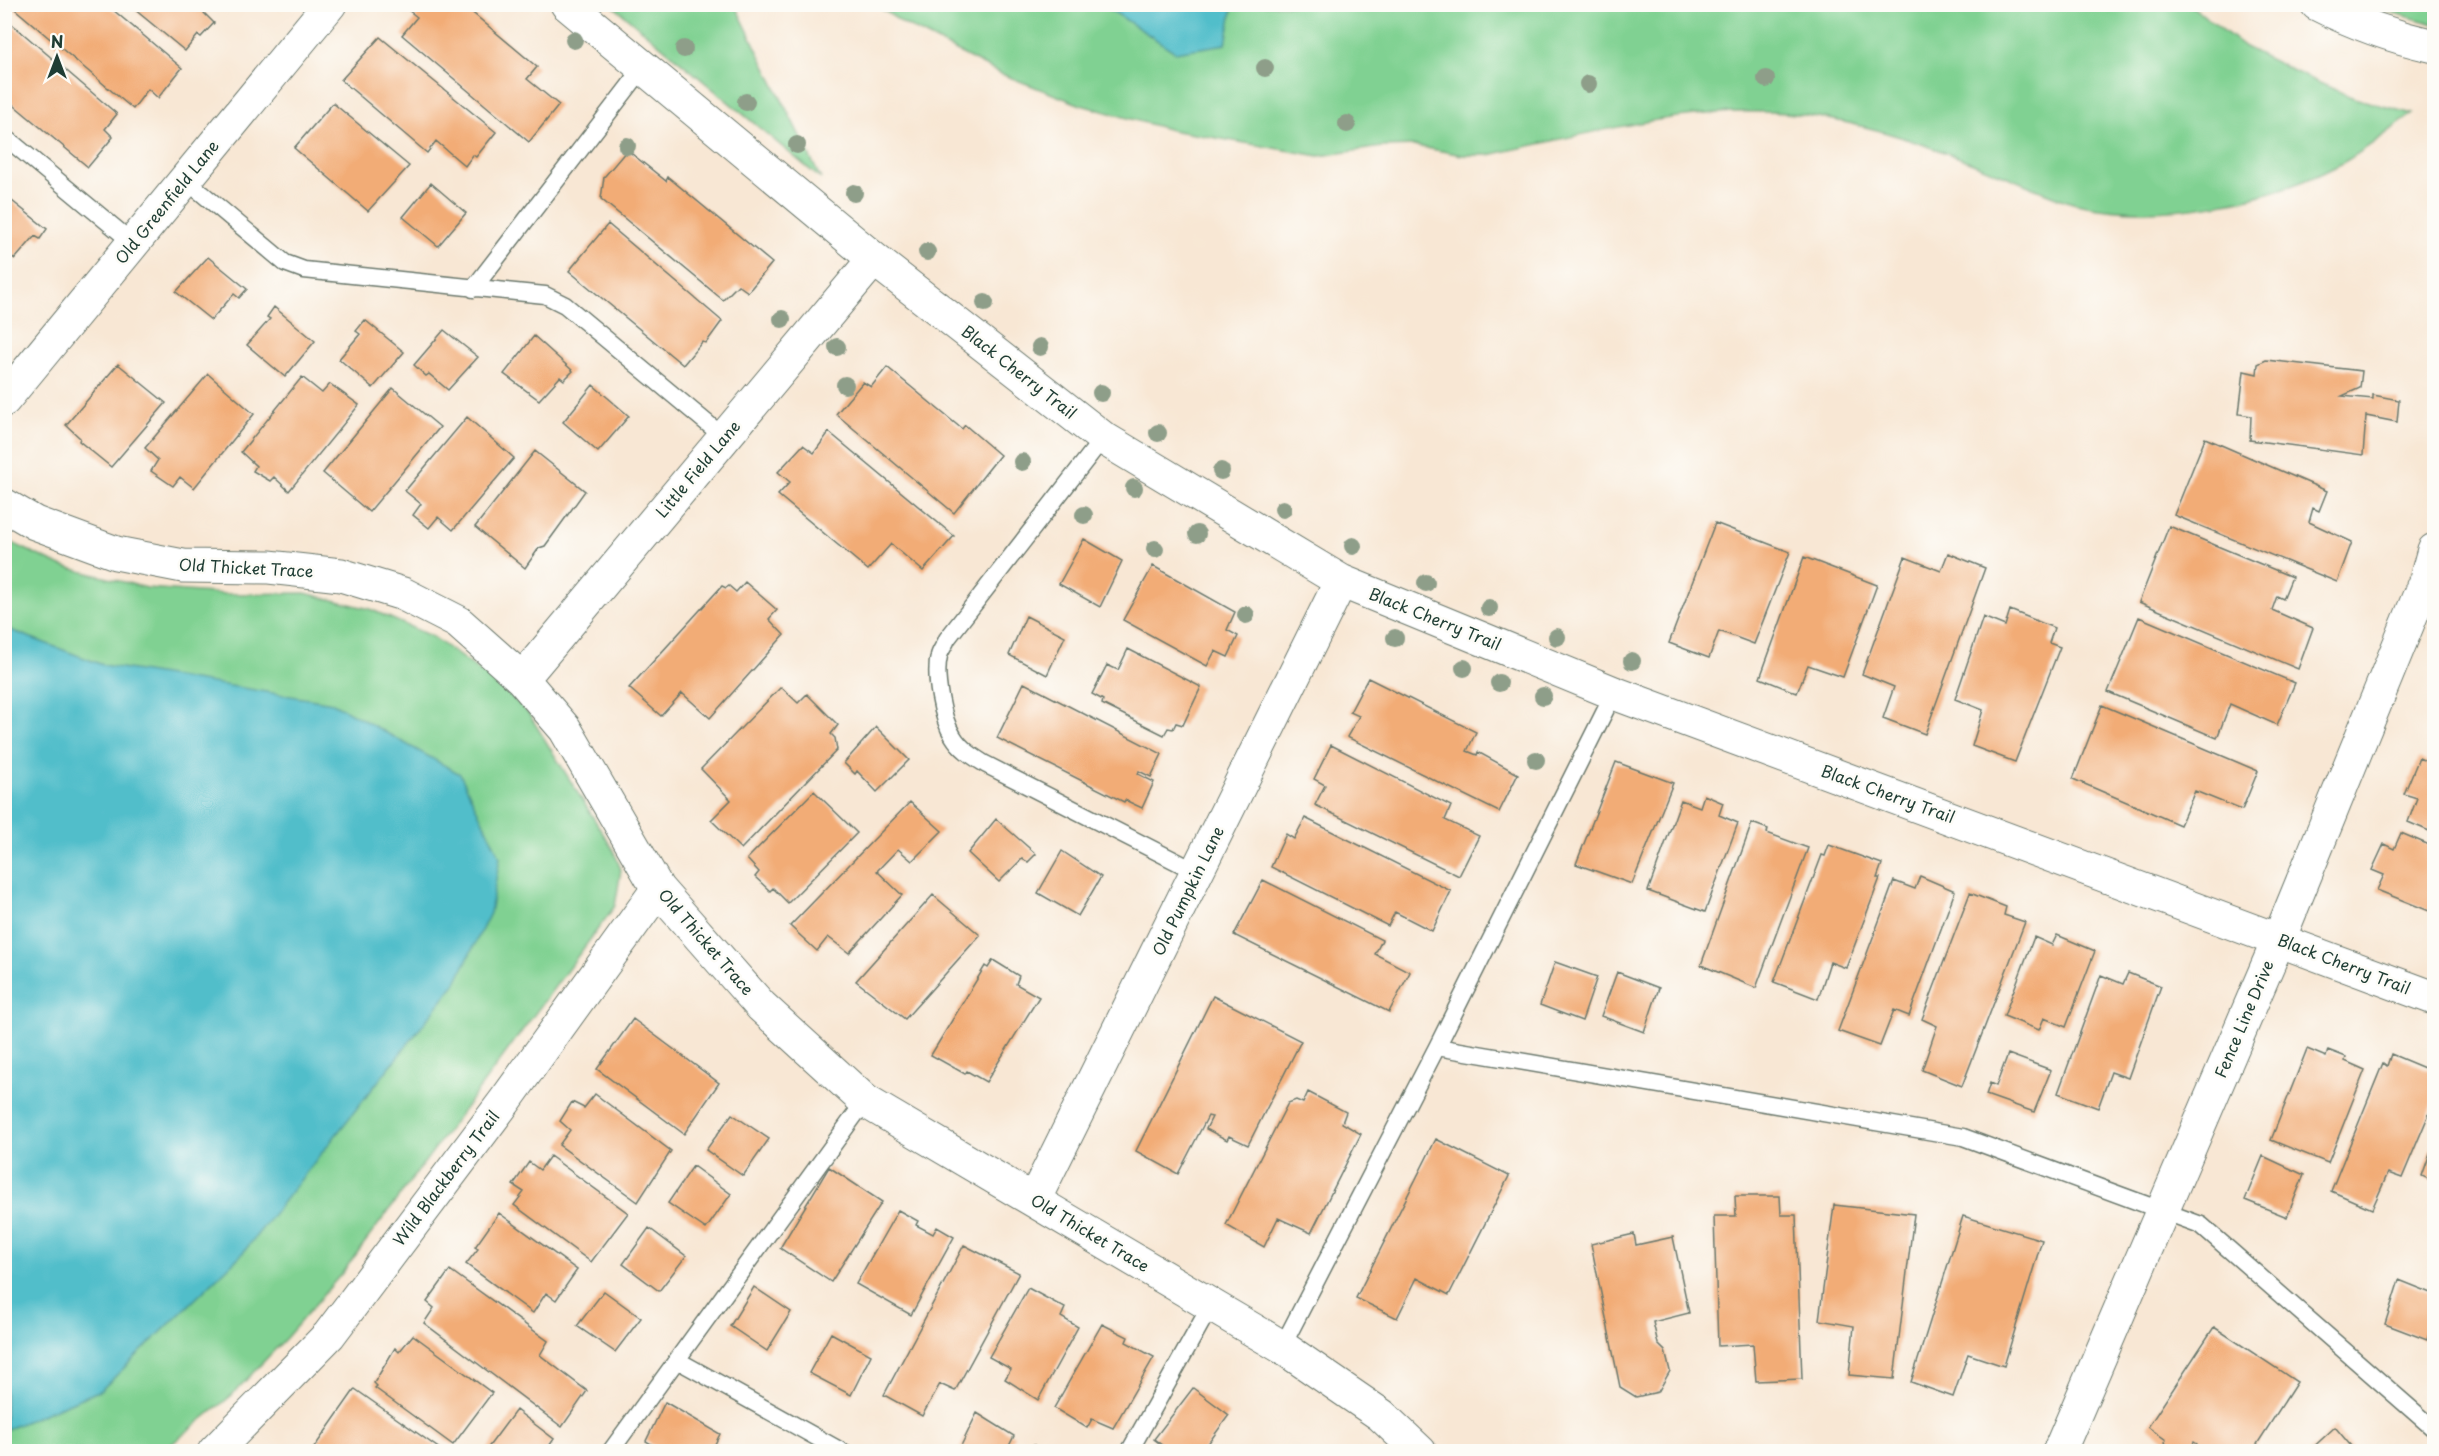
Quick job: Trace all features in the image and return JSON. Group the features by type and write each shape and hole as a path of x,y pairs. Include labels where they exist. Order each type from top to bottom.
{"street":[{"name":"Old Greenfield Lane","path":"4,400 330,4"},
{"name":"Black Cherry Trail","path":"567,4 874,259 1103,438 1341,581 1614,693 2434,998"},
{"path":"2317,4 2337,15 2404,40 2434,46"},
{"name":"Little Field Lane","path":"522,679 874,259"},
{"name":"Old Thicket Trace","path":"4,505 35,523 116,553 183,566 269,567 341,574 403,594 458,622 522,679 565,729 658,889 761,1006 865,1101 1282,1347 1381,1415 1420,1452"},
{"name":"Fence Line Drive","path":"2059,1452 2279,939 2426,579 2434,550"},
{"name":"Old Pumpkin Lane","path":"1034,1200 1341,581"},
{"name":"Wild Blackberry Trail","path":"214,1452 329,1335 512,1091 658,889"}],"lane":[{"path":"473,289 643,68"},
{"path":"4,136 133,243"},
{"path":"186,180 285,263 304,270 545,295 565,305 725,438"},
{"path":"1103,438 947,639 939,657 944,717 953,736 966,752 985,764 1197,872"},
{"path":"1282,1347 1437,1047 1614,693"},
{"path":"1437,1047 1963,1137 2162,1210 2201,1225 2434,1429"},
{"path":"610,1452 865,1101"},
{"path":"1129,1452 1211,1305"},
{"path":"677,1359 843,1452"}],"green space":[{"path":"612,5 735,5 821,179"},
{"path":"876,5 2190,5 2245,47 2306,77 2354,98 2413,114 2356,155 2309,179 2246,199 2178,209 2144,211 2071,203 1949,154 1878,130 1805,115 1765,112 1726,112 1645,122 1488,155 1462,155 1416,146 1382,147 1319,156 1171,130 1081,105 999,73 904,24"},
{"path":"2365,5 2434,5 2434,24"},
{"path":"4,539 61,566 147,588 225,594 305,593 370,609 433,637 501,686 529,714 614,851 621,870 615,906 343,1272 287,1337 231,1396 163,1451 5,1451"}],"water":[{"path":"1103,5 1233,5 1226,44 1175,52"},
{"path":"5,628 103,665 333,703 460,774 500,857 490,913 455,984 242,1254 101,1390 5,1430"}],"building":[{"path":"9,4 106,4 182,68 158,98 148,89 133,109"},
{"path":"128,4 211,4 204,13 214,23 201,37 198,35 185,51"},
{"path":"413,4 462,4 537,67 527,79 559,105 529,142 402,35 417,17 408,10"},
{"path":"12,24 117,114 105,129 113,137 88,167 4,97 4,32"},
{"path":"380,37 496,132 476,157 473,155 465,166 436,141 427,153 341,80"},
{"path":"333,103 409,166 368,211 294,148"},
{"path":"627,150 666,181 668,177 772,263 748,292 738,285 723,300 601,199 604,177"},
{"path":"431,183 466,213 438,246 403,217"},
{"path":"7,197 47,229 40,239 35,236 15,259 4,251 4,200"},
{"path":"608,224 722,321 706,343 702,342 683,365 569,271"},
{"path":"208,257 247,289 239,298 234,294 211,320 176,292"},
{"path":"274,307 315,341 285,377 247,345 270,319 267,317"},
{"path":"365,320 404,352 373,388 339,359 360,334 356,331"},
{"path":"444,330 478,357 448,390 414,365"},
{"path":"534,336 573,371 564,380 560,377 539,400 504,374"},
{"path":"2266,360 2362,371 2360,388 2342,396 2373,399 2373,395 2399,400 2397,422 2366,416 2363,455 2250,440 2251,416 2239,414 2244,371 2257,374 2258,364"},
{"path":"118,364 166,403 111,467 79,441 80,438 66,425"},
{"path":"887,367 962,429 965,425 1000,455 954,513 836,414 863,382 871,387"},
{"path":"208,374 254,414 194,488 180,477 173,486 151,471 158,460 145,448"},
{"path":"302,377 322,393 330,384 359,405 289,491 274,477 270,481 253,471 256,466 241,452"},
{"path":"593,385 629,416 598,452 563,422"},
{"path":"393,388 440,427 369,512 323,473"},
{"path":"467,417 514,458 453,530 438,517 429,528 413,515 421,504 405,491"},
{"path":"829,432 954,536 923,571 891,544 868,570 778,495 790,482 778,472 803,445 814,453"},
{"path":"2205,438 2327,491 2319,511 2313,508 2309,522 2352,542 2337,582 2174,515"},
{"path":"535,451 585,491 545,546 539,548 525,568 475,527"},
{"path":"1715,523 1790,552 1754,644 1719,631 1709,658 1669,643"},
{"path":"2169,526 2292,577 2283,599 2277,596 2272,610 2313,628 2298,669 2139,602"},
{"path":"1084,539 1122,561 1100,607 1059,584"},
{"path":"1948,553 1985,568 1925,734 1883,718 1894,687 1862,674 1905,557 1941,571"},
{"path":"1804,557 1877,585 1843,677 1808,665 1797,693 1760,678"},
{"path":"1153,566 1235,612 1227,630 1238,636 1228,657 1215,651 1207,666 1123,620"},
{"path":"745,582 777,610 769,619 784,635 710,718 682,693 661,716 629,688 722,586 726,588 729,586 736,592"},
{"path":"2010,610 2054,628 2049,643 2060,647 2015,762 1972,746 1983,710 1955,699 1983,617 2005,626"},
{"path":"1026,616 1065,636 1047,675 1009,655"},
{"path":"2139,617 2295,683 2277,725 2230,704 2217,738 2108,692"},
{"path":"1128,649 1201,687 1183,725 1176,723 1173,729 1168,728 1164,735 1102,704 1103,700 1092,694 1107,665 1118,670"},
{"path":"1368,678 1476,732 1467,751 1477,755 1478,752 1518,774 1499,812 1347,737 1359,716 1350,712"},
{"path":"1024,683 1162,754 1151,777 1139,771 1138,774 1154,782 1142,808 1125,800 1124,802 997,738"},
{"path":"781,687 798,703 807,694 838,725 831,734 835,738 837,750 741,849 711,820 731,800 701,769"},
{"path":"2102,705 2258,771 2242,810 2195,791 2180,825 2073,779"},
{"path":"2434,726 2434,749 2427,745"},
{"path":"876,727 909,760 877,792 857,771 855,774 844,763"},
{"path":"1331,745 1451,806 1445,820 1479,836 1459,876 1315,805 1325,785 1314,779"},
{"path":"2419,758 2434,765 2434,833 2408,822 2417,798 2404,794"},
{"path":"1616,762 1673,783 1632,884 1576,864"},
{"path":"814,791 857,833 788,903 773,888 770,891 755,877 759,872 747,859"},
{"path":"1704,795 1723,803 1719,815 1738,823 1705,912 1648,891 1681,800 1700,807"},
{"path":"910,802 942,831 912,861 898,849 877,871 902,895 849,953 828,937 817,951 790,926"},
{"path":"1305,818 1451,891 1432,931 1395,912 1388,926 1271,867 1286,834 1294,839"},
{"path":"996,819 1036,854 1028,862 1022,859 999,882 968,853"},
{"path":"1752,823 1768,829 1767,833 1808,848 1756,988 1701,965"},
{"path":"2401,833 2434,847 2434,913 2377,890 2384,875 2372,870 2384,844 2394,849"},
{"path":"1829,845 1882,864 1877,878 1880,878 1846,968 1830,962 1818,999 1774,982 1822,855 1825,856"},
{"path":"1062,851 1101,877 1078,916 1038,893"},
{"path":"1920,876 1955,891 1909,1016 1894,1010 1880,1046 1838,1031 1894,881 1915,889"},
{"path":"1263,880 1382,940 1375,954 1410,972 1389,1012 1234,935"},
{"path":"1970,893 2006,907 2004,915 2025,922 1962,1086 1922,1070 1937,1026 1922,1019"},
{"path":"933,895 980,935 905,1019 856,981"},
{"path":"2057,935 2095,951 2066,1027 2044,1018 2039,1030 2004,1016 2034,937 2052,945"},
{"path":"993,960 1019,976 1016,984 1039,997 986,1082 967,1071 965,1074 931,1055 985,966 988,968"},
{"path":"1555,962 1597,977 1582,1021 1540,1005"},
{"path":"1617,972 1659,988 1644,1032 1601,1016"},
{"path":"2128,973 2161,986 2128,1078 2111,1072 2098,1108 2058,1093 2101,975 2123,984"},
{"path":"1213,996 1301,1041 1248,1145 1229,1136 1227,1140 1206,1129 1212,1117 1208,1116 1178,1174 1136,1151"},
{"path":"633,1019 719,1083 684,1134 597,1069"},
{"path":"2307,1049 2326,1057 2328,1050 2346,1057 2345,1061 2365,1070 2328,1163 2271,1140"},
{"path":"2008,1054 2051,1070 2034,1112 1986,1095 1990,1083 1996,1086"},
{"path":"2391,1054 2434,1072 2434,1102 2402,1178 2388,1173 2372,1209 2331,1191 2383,1063 2387,1066"},
{"path":"1308,1092 1346,1112 1342,1123 1361,1134 1311,1233 1278,1218 1264,1247 1226,1225 1288,1103 1296,1100 1303,1103"},
{"path":"595,1094 671,1151 638,1202 559,1145 570,1130 560,1121 572,1102 584,1108"},
{"path":"732,1114 769,1139 743,1176 706,1150"},
{"path":"1436,1139 1509,1176 1449,1295 1417,1278 1397,1318 1356,1298"},
{"path":"2434,1142 2434,1182 2422,1176"},
{"path":"550,1156 628,1213 591,1262 514,1205 524,1192 513,1185 529,1162 540,1170"},
{"path":"2263,1156 2304,1175 2287,1217 2245,1200"},
{"path":"693,1166 731,1194 706,1229 668,1203"},
{"path":"829,1167 882,1202 831,1282 780,1248"},
{"path":"1735,1196 1780,1196 1781,1215 1796,1215 1802,1379 1756,1381 1753,1344 1718,1346 1714,1216 1736,1216"},
{"path":"1834,1205 1914,1214 1894,1379 1849,1375 1854,1326 1819,1320"},
{"path":"898,1210 918,1221 916,1225 933,1234 937,1227 954,1237 911,1315 856,1284"},
{"path":"499,1213 577,1270 556,1300 546,1293 533,1313 466,1264 478,1249 475,1247"},
{"path":"1963,1216 2042,1240 2004,1366 1968,1354 1953,1397 1911,1382"},
{"path":"649,1228 686,1256 659,1291 623,1264"},
{"path":"1634,1234 1636,1245 1673,1237 1689,1313 1653,1322 1658,1344 1665,1351 1670,1371 1658,1392 1636,1397 1620,1387 1591,1244"},
{"path":"964,1245 1019,1273 955,1391 940,1384 922,1416 884,1395"},
{"path":"450,1270 548,1341 540,1355 587,1391 562,1427 424,1323 434,1308 427,1302"},
{"path":"2399,1280 2434,1294 2434,1318 2427,1340 2385,1324"},
{"path":"754,1287 791,1312 767,1351 730,1326"},
{"path":"1028,1288 1065,1308 1061,1317 1078,1327 1038,1400 1005,1379 1011,1369 989,1357"},
{"path":"604,1291 641,1318 615,1352 577,1326"},
{"path":"1102,1324 1128,1337 1126,1342 1154,1357 1113,1428 1092,1419 1087,1428 1054,1408"},
{"path":"2214,1327 2297,1382 2252,1452 2193,1452 2197,1444 2194,1442 2189,1452 2178,1452 2164,1443 2166,1440 2148,1427"},
{"path":"831,1333 871,1355 851,1395 809,1373"},
{"path":"413,1335 492,1393 453,1445 375,1388 377,1386 374,1383 395,1348 399,1352"},
{"path":"1193,1388 1229,1415 1202,1452 1171,1452 1154,1439"},
{"path":"355,1389 444,1452 311,1452"},
{"path":"665,1402 720,1434 711,1452 664,1452 646,1441"},
{"path":"516,1410 554,1439 545,1452 490,1452 487,1449"},
{"path":"977,1413 1014,1436 1006,1452 958,1452"},
{"path":"2335,1427 2356,1452 2308,1452"},
{"path":"1034,1445 1045,1452 1030,1452"}]}
